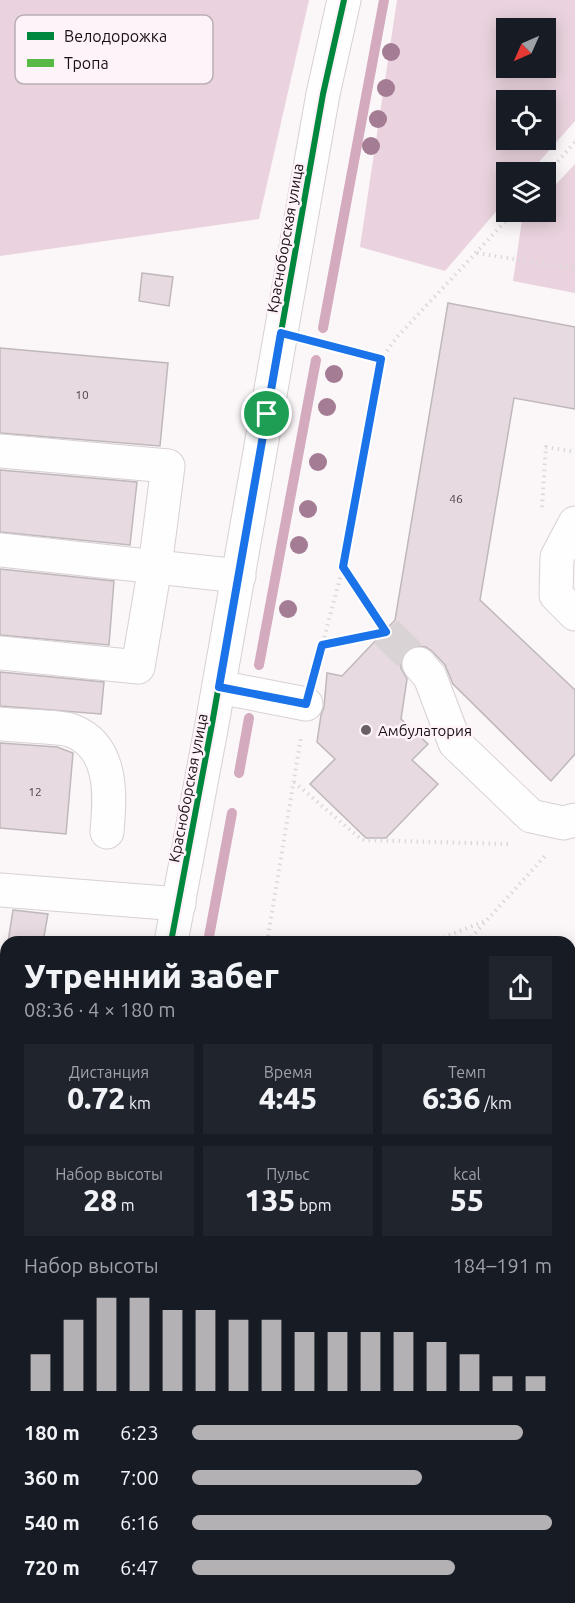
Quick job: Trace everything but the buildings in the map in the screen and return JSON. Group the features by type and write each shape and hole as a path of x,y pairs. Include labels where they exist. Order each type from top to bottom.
{"street":[{"name":"Красноборская улица","path":"172,936 219,687 323,94 344,0"},
{"path":"0,451 168,466 155,567 138,667 0,653"},
{"path":"575,523 557,557 556,595 575,614"},
{"path":"0,550 238,576"},
{"path":"419,664 430,677 455,743 531,816 569,822"},
{"path":"219,687 306,704"},
{"path":"0,724 73,730 93,745 105,766 109,785 107,832"},
{"path":"0,890 179,904"}],"path":[{"path":"556,164 575,142"},
{"path":"268,936 306,704 343,567 381,359 398,337 505,222"},
{"path":"477,254 575,268"},
{"path":"281,333 381,359"},
{"path":"322,645 386,632 343,567"},
{"path":"294,782 362,840 509,844"},
{"path":"471,936 555,844 569,822"},
{"path":"447,936 486,920"}],"shaded area":[{"path":"0,0 309,0 259,219 0,256"},
{"path":"397,0 575,0 575,121 556,143 556,90 496,90 496,150 549,150 539,162 496,162 496,212 445,271 360,247"},
{"path":"575,164 575,293 513,281 522,222 556,222 556,184"}],"waterway":[{"path":"323,328 384,0"},
{"path":"259,665 316,360"},
{"path":"239,773 249,718"},
{"path":"209,936 232,813"}],"tunnel":[{"path":"386,632 419,664"}],"cycle path":[{"path":"172,936 212,724 323,94 344,0"}],"place":[{"name":"Амбулатория","path":"366,730"}],"route":[{"path":"281,333 381,359 343,567 386,632 322,645 306,704 219,687 267,414 281,333"}]}
